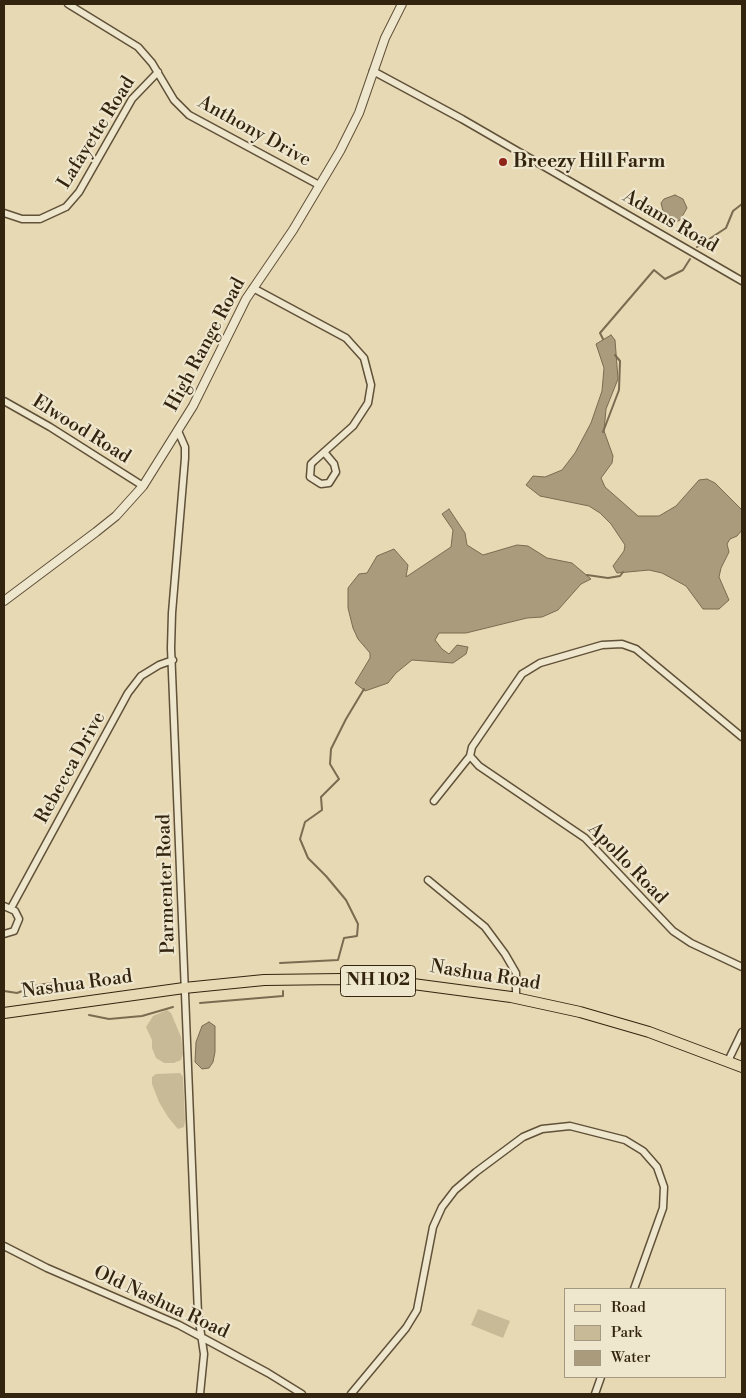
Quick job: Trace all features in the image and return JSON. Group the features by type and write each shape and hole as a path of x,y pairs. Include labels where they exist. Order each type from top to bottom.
{"main road":[{"name":"Nashua Road","path":"4,1013 184,988 264,980 341,979 427,985 516,998 622,1023 742,1067"}],"street":[{"name":"Anthony Drive","path":"68,4 138,47 158,72 174,100 190,115 320,185"},
{"name":"High Range Road","path":"4,600 96,532 121,510 143,486 199,395 239,312 253,288 282,248 320,185 358,113 390,24 402,4"},
{"name":"Adams Road","path":"374,71 462,119 742,281"},
{"name":"Lafayette Road","path":"4,213 22,220 40,219 66,207 85,184 132,99 158,72"},
{"path":"253,288 346,338 364,358 371,385 364,411 353,426 324,452 310,468 313,480 321,484 332,481 336,472 334,464 324,452"},
{"name":"Elwood Road","path":"4,401 50,427 143,486"},
{"name":"Parmenter Road","path":"178,431 185,447 185,458 172,613 173,660 185,941 184,988 198,1314 204,1361 200,1394"},
{"path":"434,802 470,756 472,747 517,679 527,670 540,663 602,645 622,644 636,649 742,737"},
{"name":"Rebecca Drive","path":"11,908 128,693 141,676 159,664 173,660"},
{"name":"Apollo Road","path":"470,756 479,766 585,838 673,931 691,943 742,967"},
{"path":"428,880 485,927 516,973 516,998"},
{"path":"4,906 11,908 18,914 18,923 14,931 4,934"},
{"path":"728,1061 742,1032"},
{"path":"351,1394 406,1328 417,1310 433,1227 442,1207 455,1190 476,1172 523,1138 542,1129 570,1126 625,1140 643,1151 658,1167 664,1188 662,1208 634,1288"},
{"name":"Old Nashua Road","path":"4,1246 47,1268 166,1319 268,1373 302,1394"},
{"path":"595,1394 601,1378"}],"green space":[{"path":"167,1010 171,1013 181,1037 183,1054 181,1060 174,1063 164,1063 156,1058 152,1048 152,1040 146,1027 153,1016"},
{"path":"180,1073 183,1077 185,1121 184,1127 178,1129 159,1102 152,1084 152,1077 156,1074"},
{"path":"478,1309 510,1321 503,1338 471,1325"}],"water":[{"path":"675,195 683,199 687,208 680,220 674,223 664,215 661,203 664,199"},
{"path":"611,335 615,340 618,379 606,409 604,431 613,456 612,463 601,478 605,487 638,516 659,516 676,506 699,480 707,479 715,483 742,510 742,530 737,536 730,539 727,544 729,552 719,577 729,600 719,609 703,609 686,586 662,573 649,570 617,573 613,566 624,551 625,545 611,524 600,513 589,506 540,496 526,485 533,476 545,477 562,470 575,453 591,423 602,391 604,368 596,344"},
{"path":"449,509 465,533 467,545 483,555 517,545 528,546 547,558 572,563 591,579 581,584 558,610 542,617 527,618 466,633 439,633 435,640 442,649 449,654 457,645 468,647 466,654 453,663 412,660 396,673 388,683 365,691 355,683 370,658 370,653 358,639 353,628 348,608 348,588 359,574 367,573 377,556 394,549 408,565 406,577 451,547 453,530 442,514"},
{"path":"209,1022 215,1026 215,1052 213,1062 209,1068 202,1069 195,1062 196,1042 202,1026"}],"waterway":[{"path":"697,247 726,228 733,211 742,204"},
{"path":"603,339 600,333 654,270 665,279 683,270 690,259"},
{"path":"603,432 619,390 620,361 615,355"},
{"path":"587,575 608,578 620,576 623,572"},
{"path":"280,963 338,960 344,938 357,936 358,924 346,900 308,858 300,839 305,822 322,810 321,797 339,779 330,764 331,749 364,689"},
{"path":"4,991 17,993 38,985 59,982 77,982 83,988"},
{"path":"200,1003 283,996 283,991"},
{"path":"89,1015 109,1019 142,1016 173,1007"}],"place":[{"name":"Breezy Hill Farm","path":"503,162"}]}
